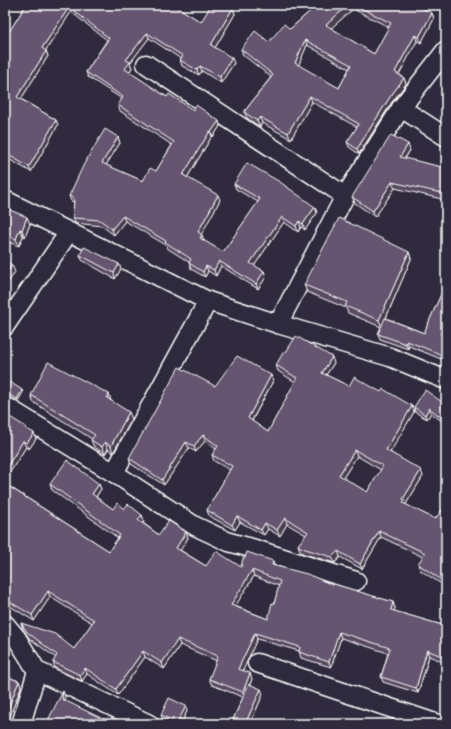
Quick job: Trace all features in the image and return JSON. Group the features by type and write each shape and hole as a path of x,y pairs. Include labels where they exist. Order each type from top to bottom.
{"street":[{"path":"278,324 345,196 401,108 446,50"},
{"path":"146,64 345,196"},
{"path":"401,108 446,137"},
{"path":"5,200 208,301 278,324 390,357 446,380"},
{"path":"5,326 69,232"},
{"path":"114,473 208,301"},
{"path":"5,406 114,473 195,526 229,542 356,581"},
{"path":"5,624 16,637 37,671 150,724"},
{"path":"257,663 438,724"},
{"path":"21,724 37,671"}],"building":[{"path":"26,5 174,5 201,22 211,5 227,5 233,8 211,45 232,58 220,77 200,66 197,70 180,60 183,56 147,33 126,60 130,62 125,69 167,97 169,94 193,110 196,105 219,121 211,132 210,131 183,175 218,195 198,232 202,235 200,238 223,252 260,199 234,184 247,163 280,182 315,207 303,224 299,221 296,226 282,217 250,263 264,271 256,284 219,261 214,270 206,266 203,272 189,263 191,259 165,242 166,241 123,216 112,229 100,220 73,218 74,198 69,196 84,164 105,129 118,137 102,163 143,181 150,168 156,171 174,142 118,105 123,97 86,72 109,38 69,7 42,48 46,51 17,97 56,120 29,167 5,153 5,33 7,35"},
{"path":"317,5 348,5 326,25 374,54 391,23 355,5 416,5 432,13 419,37 415,35 395,72 404,78 357,149 347,142 359,124 310,96 288,133 260,117 257,121 244,112 273,75 241,49 255,31 269,42 284,24 290,29","holes":["305,40 351,65 339,88 295,63"]},
{"path":"391,135 408,144 400,157 446,168 446,194 392,182 373,211 352,197"},
{"path":"5,208 27,217 22,230 20,229 16,239 5,235"},
{"path":"339,218 409,252 379,320 345,306 347,302 304,285"},
{"path":"84,247 119,264 114,273 80,255"},
{"path":"5,261 12,265 5,276"},
{"path":"446,283 446,320 440,334 446,336 445,356 407,341 406,344 378,334 385,318 424,333"},
{"path":"296,336 332,357 322,373 349,386 354,377 381,392 383,389 412,406 386,450 421,470 403,499 405,500 403,503 435,519 446,505 446,583 418,564 425,553 379,531 360,564 338,551 332,557 302,548 298,545 308,532 285,518 277,530 265,523 261,530 237,516 232,525 207,510 232,466 212,455 218,446 203,435 194,446 186,442 162,480 129,458 179,367 215,386 237,356 271,375 248,418 268,432 297,378 276,365 284,351 286,352","holes":["355,450 383,466 367,492 339,475"]},
{"path":"48,362 109,394 107,398 129,412 111,446 105,442 102,447 91,440 95,435 31,395"},
{"path":"10,382 22,390 17,399 5,393"},
{"path":"425,390 442,402 444,399 446,400 446,421 429,408 425,415 414,407"},
{"path":"5,414 34,433 27,443 23,441 5,470"},
{"path":"67,460 99,484 92,494 113,509 117,503 124,509 128,504 142,515 138,520 159,535 169,521 186,532 176,548 206,566 216,551 241,567 243,558 245,558 247,552 273,561 272,565 307,574 333,585 334,584 393,602 391,610 442,625 445,618 446,658 427,650 416,688 381,677 390,648 339,632 329,662 299,652 300,647 255,633 238,669 250,673 243,692 209,679 218,656 178,639 162,663 143,651 116,689 85,668 80,675 53,662 57,655 27,632 21,623 55,634 74,649 94,620 48,591 32,615 5,599 5,484 109,551 120,535 50,484","holes":["252,570 280,581 274,604 272,603 268,619 231,605"]},
{"path":"5,676 19,681 5,716"},
{"path":"249,684 261,689 245,724 231,724"},
{"path":"63,691 62,699 113,724 46,724"},
{"path":"169,698 186,706 177,723 161,715"}]}
